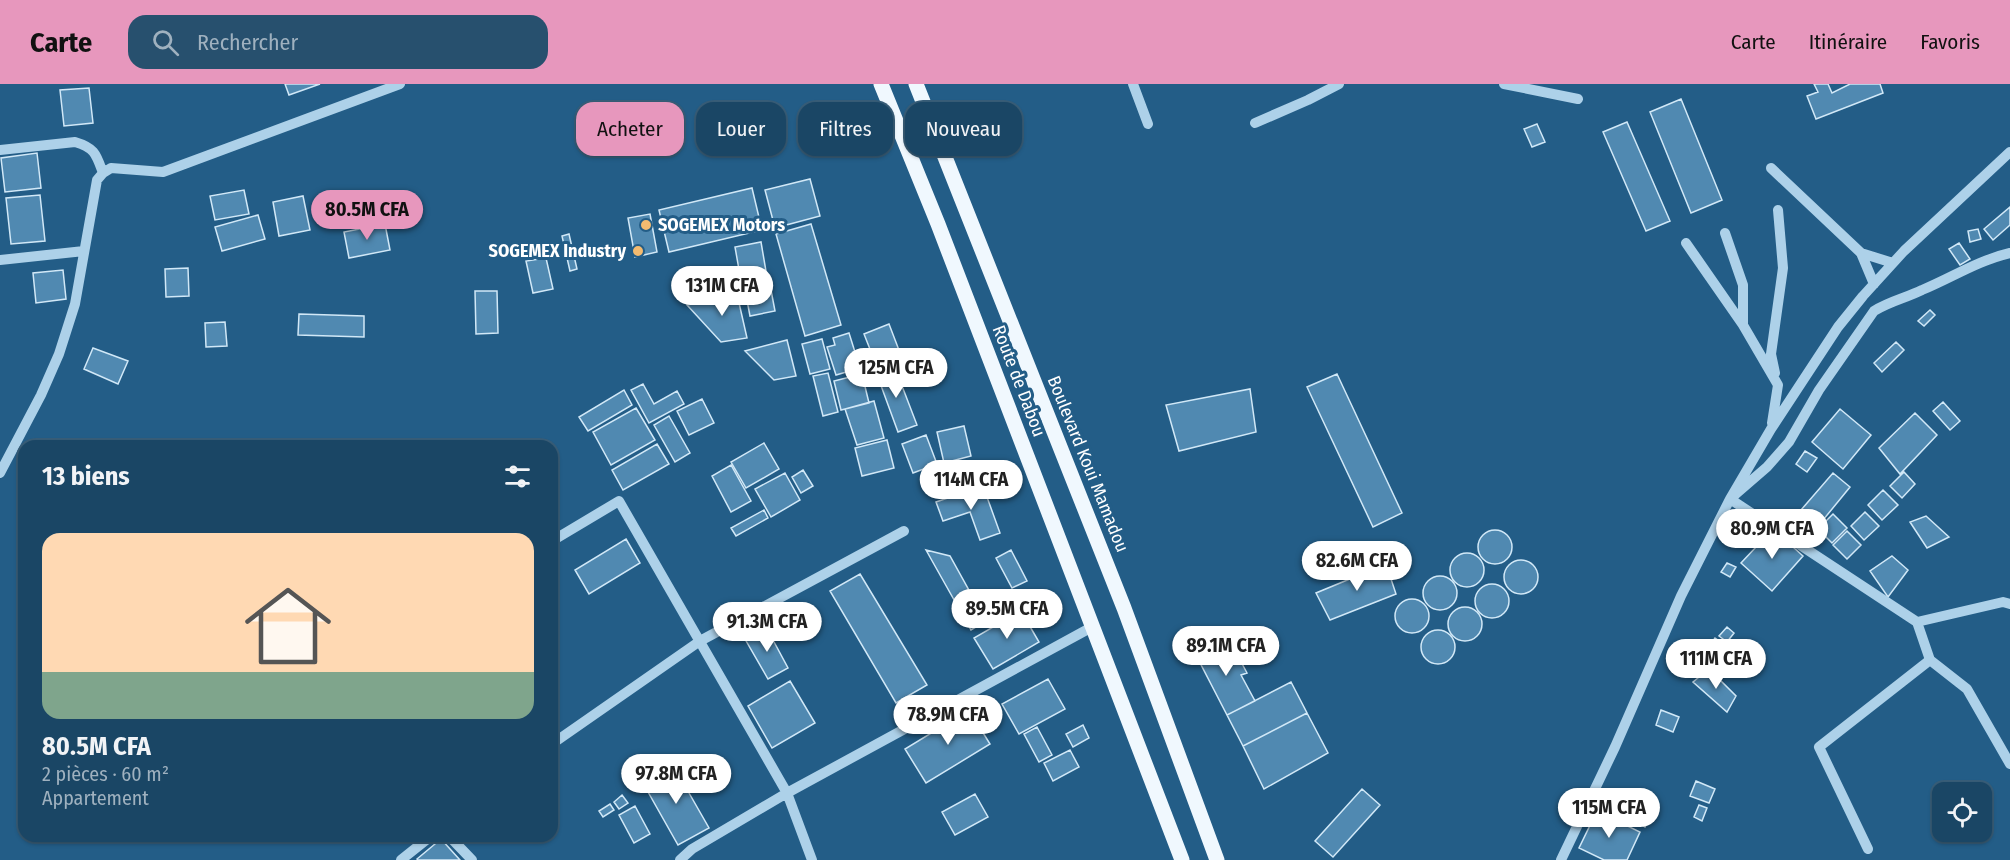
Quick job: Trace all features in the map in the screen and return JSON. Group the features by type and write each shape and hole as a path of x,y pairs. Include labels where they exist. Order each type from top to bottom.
{"main road":[{"name":"Route de Dabou","path":"881,84 943,235 1182,860"},
{"name":"Boulevard Koui Mamadou","path":"916,84 1124,608 1217,860"}],"street":[{"path":"0,473 41,395 59,354 75,304 98,180 104,173 111,168 163,172 400,84"},
{"path":"1133,84 1148,124"},
{"path":"1255,123 1339,84"},
{"path":"1504,84 1578,99"},
{"path":"0,150 75,141 96,152 104,173"},
{"path":"1561,860 1615,747 1681,596 1730,499 1771,429 1838,327 1874,284 1893,263 2010,152"},
{"path":"1771,168 1861,253 1874,284"},
{"path":"1771,429 1778,385 1770,354 1783,268 1778,210"},
{"path":"1725,233 1743,285 1743,325"},
{"path":"1686,243 1743,325 1778,385"},
{"path":"0,260 84,251"},
{"path":"1861,253 1893,263"},
{"path":"1730,499 1767,467 1789,442 1819,390 1875,311 1887,302 1920,291 2010,253"},
{"path":"1730,499 1917,622 1930,660 1967,689 2010,764"},
{"path":"558,537 619,501 787,793 812,860"},
{"path":"558,740 700,641 904,531"},
{"path":"1917,622 2003,602 2010,603"},
{"path":"680,860 692,849 787,793 1092,627"},
{"path":"1868,849 1819,747 1930,660"},
{"path":"402,860 424,842"},
{"path":"455,842 472,860"}],"building":[{"path":"285,84 320,84 289,95"},
{"path":"1814,84 1828,84 1832,93 1850,84 1880,84 1883,93 1816,119 1807,96 1818,92"},
{"path":"89,88 93,123 64,126 60,90"},
{"path":"1681,99 1722,200 1691,213 1650,112"},
{"path":"1627,122 1670,221 1646,231 1603,132"},
{"path":"1537,124 1545,142 1532,147 1524,129"},
{"path":"37,153 41,188 5,192 1,158"},
{"path":"810,179 820,216 775,228 765,190"},
{"path":"752,188 762,230 669,252 659,210"},
{"path":"244,190 249,214 215,220 210,196"},
{"path":"40,195 45,241 11,244 6,198"},
{"path":"303,196 310,230 279,236 273,202"},
{"path":"2010,207 2010,225 1993,240 1984,229"},
{"path":"650,214 657,252 635,257 628,218"},
{"path":"258,215 265,239 222,251 215,227"},
{"path":"385,224 390,250 349,258 344,232"},
{"path":"811,224 841,325 805,336 776,234"},
{"path":"1978,229 1981,239 1970,242 1968,231"},
{"path":"569,234 577,269 570,271 562,236"},
{"path":"761,242 767,277 741,281 735,247"},
{"path":"1959,243 1970,259 1960,265 1949,249"},
{"path":"546,258 553,289 533,293 526,261"},
{"path":"188,268 189,296 166,297 165,269"},
{"path":"63,270 66,299 36,303 33,273"},
{"path":"770,285 775,311 750,316 745,290"},
{"path":"475,291 497,291 498,333 476,334"},
{"path":"737,294 747,338 721,342 687,305"},
{"path":"1930,310 1935,315 1924,326 1918,321"},
{"path":"299,314 364,316 364,337 298,335"},
{"path":"225,322 227,346 206,347 205,323"},
{"path":"889,324 902,358 877,367 864,334"},
{"path":"849,333 860,368 836,375 827,347 835,345 833,338"},
{"path":"822,339 830,369 810,374 802,344"},
{"path":"787,340 796,376 774,380 745,351"},
{"path":"1896,342 1904,350 1882,372 1874,363"},
{"path":"93,348 128,361 118,384 84,369"},
{"path":"894,365 917,425 898,432 876,372"},
{"path":"828,373 838,412 823,416 813,376"},
{"path":"862,374 869,403 841,410 834,381"},
{"path":"1337,374 1402,513 1373,527 1307,387"},
{"path":"643,384 654,404 677,391 684,404 649,423 631,390"},
{"path":"1250,389 1256,432 1179,451 1166,405"},
{"path":"624,390 632,405 588,431 579,417"},
{"path":"702,399 714,423 689,435 677,411"},
{"path":"874,401 884,438 857,445 845,409"},
{"path":"1943,402 1960,421 1950,430 1933,411"},
{"path":"636,408 655,440 611,465 593,432"},
{"path":"1840,409 1871,435 1843,469 1812,442"},
{"path":"1915,413 1937,435 1900,474 1879,448"},
{"path":"669,416 690,453 675,462 654,425"},
{"path":"964,426 971,456 944,463 937,432"},
{"path":"926,435 937,464 913,473 902,444"},
{"path":"887,440 894,468 862,476 855,448"},
{"path":"764,443 779,469 746,488 731,462"},
{"path":"657,444 669,464 623,490 612,470"},
{"path":"1805,451 1817,458 1807,472 1796,464"},
{"path":"731,465 751,501 731,512 712,476"},
{"path":"803,470 813,486 801,493 792,477"},
{"path":"1904,472 1915,484 1902,498 1890,486"},
{"path":"785,473 800,500 771,517 755,489"},
{"path":"1833,473 1850,487 1819,525 1801,510"},
{"path":"983,486 1000,533 980,540 970,512 943,521 936,502"},
{"path":"1883,490 1898,505 1882,520 1868,505"},
{"path":"764,510 768,518 736,536 731,528"},
{"path":"1865,512 1879,526 1864,540 1851,526"},
{"path":"1833,514 1847,528 1832,543 1818,529"},
{"path":"1926,516 1949,537 1927,548 1910,522"},
{"path":"1773,529 1803,556 1772,591 1741,563"},
{"path":"1495,530 1507,535 1512,547 1507,559 1495,564 1483,559 1478,547 1483,535"},
{"path":"1847,531 1861,545 1847,559 1833,545"},
{"path":"626,539 640,563 589,594 575,570"},
{"path":"926,550 950,556 986,621 971,630"},
{"path":"1011,550 1027,581 1012,588 996,558"},
{"path":"1467,553 1479,558 1484,570 1479,582 1467,587 1455,582 1450,570 1455,558"},
{"path":"1892,556 1908,570 1888,597 1870,571"},
{"path":"1521,560 1533,565 1538,577 1533,589 1521,594 1509,589 1504,577 1509,565"},
{"path":"1727,563 1736,567 1730,577 1721,572"},
{"path":"1386,564 1396,594 1330,620 1316,593"},
{"path":"860,574 927,685 896,703 830,591"},
{"path":"1440,576 1452,581 1457,593 1452,605 1440,610 1428,605 1423,593 1428,581"},
{"path":"1492,584 1504,589 1509,601 1504,613 1492,618 1480,613 1475,601 1480,589"},
{"path":"1412,599 1424,604 1429,616 1424,628 1412,633 1400,628 1395,616 1400,604"},
{"path":"1465,607 1477,612 1482,624 1477,636 1465,641 1453,636 1448,624 1453,612"},
{"path":"1021,611 1039,642 993,669 974,638"},
{"path":"766,627 788,668 768,679 745,639"},
{"path":"1727,627 1734,633 1727,642 1719,636"},
{"path":"1438,630 1450,635 1455,647 1450,659 1438,664 1426,659 1421,647 1426,635"},
{"path":"1715,638 1731,649 1725,659 1708,648"},
{"path":"1225,640 1236,660 1239,658 1247,673 1241,675 1255,701 1227,715 1196,655"},
{"path":"1709,669 1736,696 1727,712 1693,682"},
{"path":"1048,679 1065,709 1019,734 1002,704"},
{"path":"790,681 815,723 772,748 748,706"},
{"path":"1291,682 1307,713 1243,746 1227,715"},
{"path":"969,710 990,744 926,783 905,749"},
{"path":"1661,710 1679,717 1673,732 1656,725"},
{"path":"1307,713 1328,753 1264,789 1243,746"},
{"path":"1083,725 1089,738 1073,747 1066,734"},
{"path":"1037,727 1052,755 1039,762 1024,734"},
{"path":"1070,750 1079,767 1053,781 1044,763"},
{"path":"673,765 709,828 678,845 643,783"},
{"path":"1696,781 1715,789 1709,803 1690,796"},
{"path":"1362,789 1380,805 1333,857 1315,841"},
{"path":"1634,793 1657,807 1645,827 1622,813"},
{"path":"975,794 988,817 955,835 942,812"},
{"path":"622,795 628,803 619,809 614,802"},
{"path":"610,804 614,810 603,817 599,811"},
{"path":"1699,805 1707,808 1702,821 1694,817"},
{"path":"635,806 650,834 634,843 619,815"},
{"path":"1597,811 1640,832 1627,860 1604,860 1579,848"},
{"path":"437,842 444,842 460,860 418,860"}],"place":[{"name":"SOGEMEX Motors","path":"646,225"},
{"name":"SOGEMEX Industry","path":"638,251"}]}
